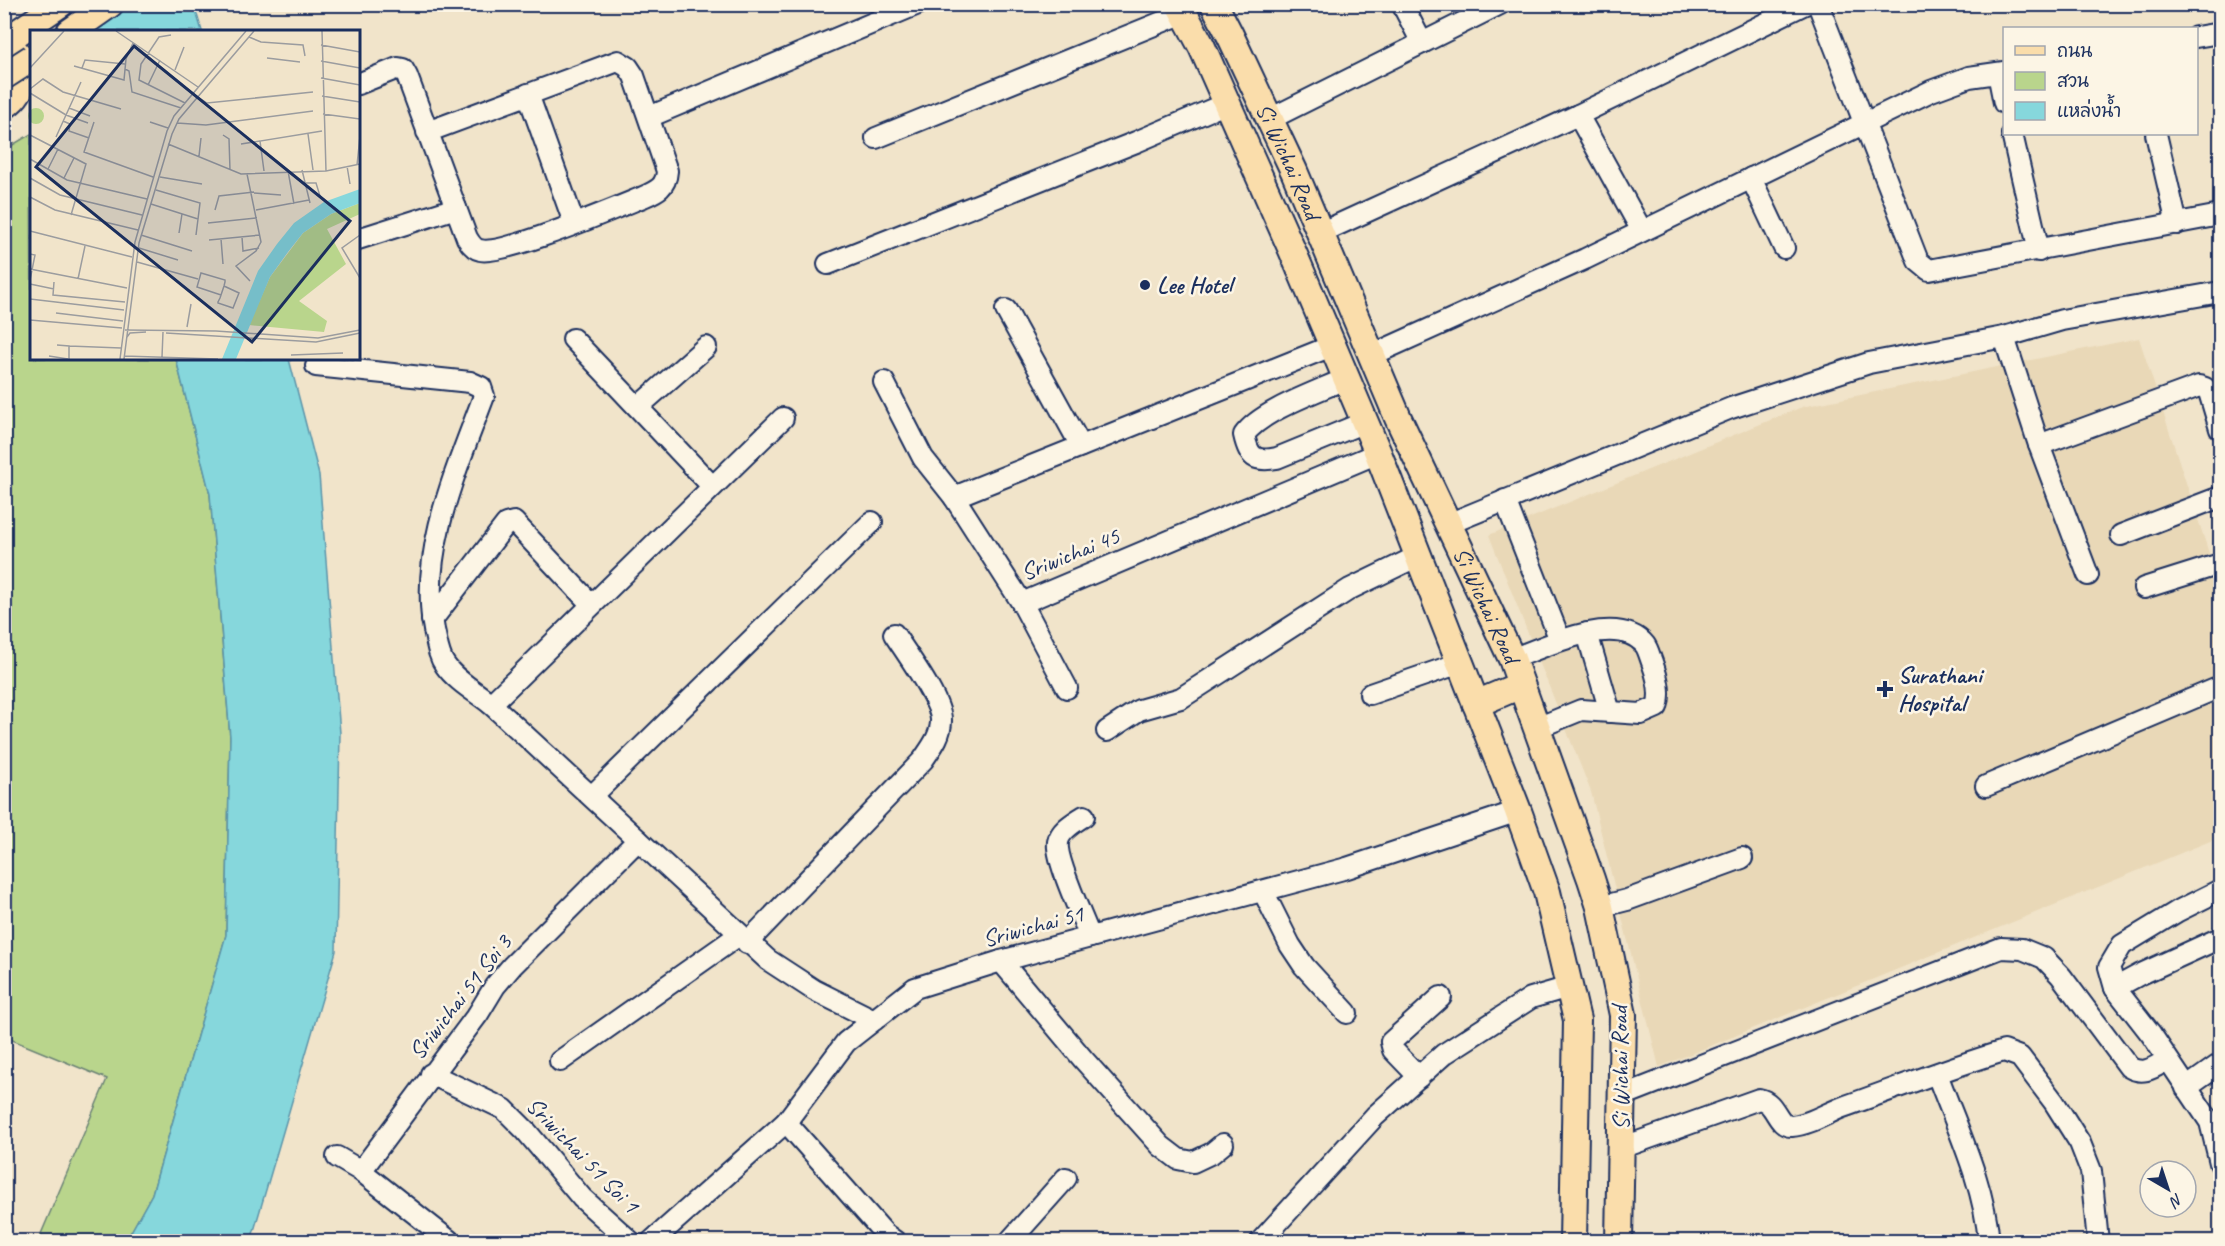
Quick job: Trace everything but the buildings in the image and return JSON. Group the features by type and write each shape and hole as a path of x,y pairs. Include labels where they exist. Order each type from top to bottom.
{"main road":[{"path":"4,106 18,95 25,75 24,64 12,47 4,42 60,4"},
{"path":"73,30 110,4"},
{"name":"Si Wichai Road","path":"1214,4 1270,119 1398,418 1512,659 1600,907 1623,1015 1619,1242"},
{"name":"Si Wichai Road","path":"1182,9 1227,103 1334,345 1518,811 1547,892 1577,1020 1573,1242"},
{"path":"4,76 30,58"},
{"path":"1476,704 1521,685"}],"street":[{"path":"649,117 918,4"},
{"path":"1402,4 1422,44"},
{"path":"1270,119 1500,4"},
{"path":"1320,234 1578,115 1805,4"},
{"path":"1818,4 1918,261 1929,270 2220,215"},
{"path":"876,138 1182,9"},
{"path":"2198,37 2220,33"},
{"path":"360,83 398,68 403,69 467,238 471,245 479,250 507,248 653,193 663,185 667,171 634,76 628,67 618,62 427,132"},
{"path":"1372,355 1585,259 1931,91 1969,77 2001,73 2003,92"},
{"path":"528,94 574,223"},
{"path":"828,264 1136,142 1227,103"},
{"path":"1578,115 1642,231"},
{"path":"2012,135 2039,251"},
{"path":"2156,135 2177,224"},
{"path":"1751,178 1784,248"},
{"path":"360,238 456,208"},
{"path":"1448,524 1731,408 1869,363 2004,337 2062,320 2220,292"},
{"path":"1006,310 1081,446"},
{"path":"2004,337 2038,445 2088,575"},
{"path":"573,339 712,486"},
{"path":"954,497 1334,345"},
{"path":"638,407 706,347"},
{"path":"316,366 470,382 483,391 484,396 447,493 430,588 432,620 438,648 445,665 591,796 743,939 789,975 874,1020"},
{"path":"1347,378 1269,414 1250,426 1244,435 1247,447 1254,457 1262,460 1277,458 1365,423"},
{"name":"Sriwichai 45","path":"884,382 922,458 954,497 1022,603 1378,453"},
{"path":"2038,445 2199,386 2209,392 2220,429"},
{"path":"490,704 783,418"},
{"path":"2121,535 2220,497"},
{"path":"1505,500 1560,640"},
{"path":"432,620 506,524 514,522 591,604"},
{"path":"591,796 872,522"},
{"path":"1107,731 1139,710 1181,698 1350,589 1418,556"},
{"path":"2144,588 2220,564"},
{"path":"1022,603 1067,688"},
{"path":"1512,659 1560,640 1587,633 1617,631 1634,636 1645,645 1653,666 1661,697 1657,707 1641,714 1581,710 1537,728"},
{"path":"1587,633 1610,712"},
{"path":"560,1061 743,939 923,760 937,738 941,721 938,704 894,634"},
{"path":"1370,694 1460,663"},
{"path":"1986,786 2220,687"},
{"name":"Sriwichai 51","path":"651,1242 786,1122 846,1042 915,987 1001,961 1347,868 1518,811"},
{"path":"1084,816 1061,834 1058,843 1060,858 1090,937"},
{"name":"Sriwichai 51 Soi 3","path":"361,1171 478,1014 495,986 512,966 638,840"},
{"path":"1600,907 1627,900 1742,858"},
{"path":"2220,890 2178,911 2122,945 2109,967 2115,988 2151,1034 2210,1122 2220,1162"},
{"path":"1263,891 1290,945 1304,966 1347,1013"},
{"path":"2115,988 2148,970 2220,938"},
{"path":"1622,1096 2001,948 2022,949 2044,958 2061,976 2129,1067 2137,1072 2148,1070 2167,1060"},
{"path":"1001,961 1083,1059 1161,1146 1178,1159 1193,1162 1212,1153 1223,1144"},
{"path":"1260,1242 1375,1116 1444,1054 1531,998 1569,987"},
{"path":"1419,1077 1392,1050 1391,1042 1441,997"},
{"path":"1621,1148 1759,1099 1766,1100 1773,1106 1783,1124 1790,1126 2004,1051 2020,1057 2068,1122 2086,1157 2091,1171 2098,1242"},
{"path":"2186,1088 2220,1064"},
{"name":"Sriwichai 51 Soi 1","path":"432,1074 504,1109 526,1131 582,1198 631,1242"},
{"path":"1937,1074 1978,1184 1987,1217 1989,1242"},
{"path":"786,1122 885,1234 896,1242"},
{"path":"337,1157 361,1171 451,1242"},
{"path":"1009,1242 1066,1178"}],"shaded area":[{"name":"Surathani Hospital","path":"2139,338 2220,587 2220,837 1659,1067 1591,792 1489,535 1802,407"}],"green space":[{"path":"30,135 30,360 176,360 210,494 230,737 226,935 152,1194 126,1241 38,1241 107,1079 5,1037 4,150"}],"water":[{"path":"80,5 194,5 202,30 88,30"},
{"path":"176,360 289,360 319,475 340,733 336,951 251,1241 126,1241 152,1194 226,935 230,737 210,494"}],"place":[{"name":"Lee Hotel","path":"1145,285"},
{"name":"Surathani Hospital","path":"1885,689"}]}
